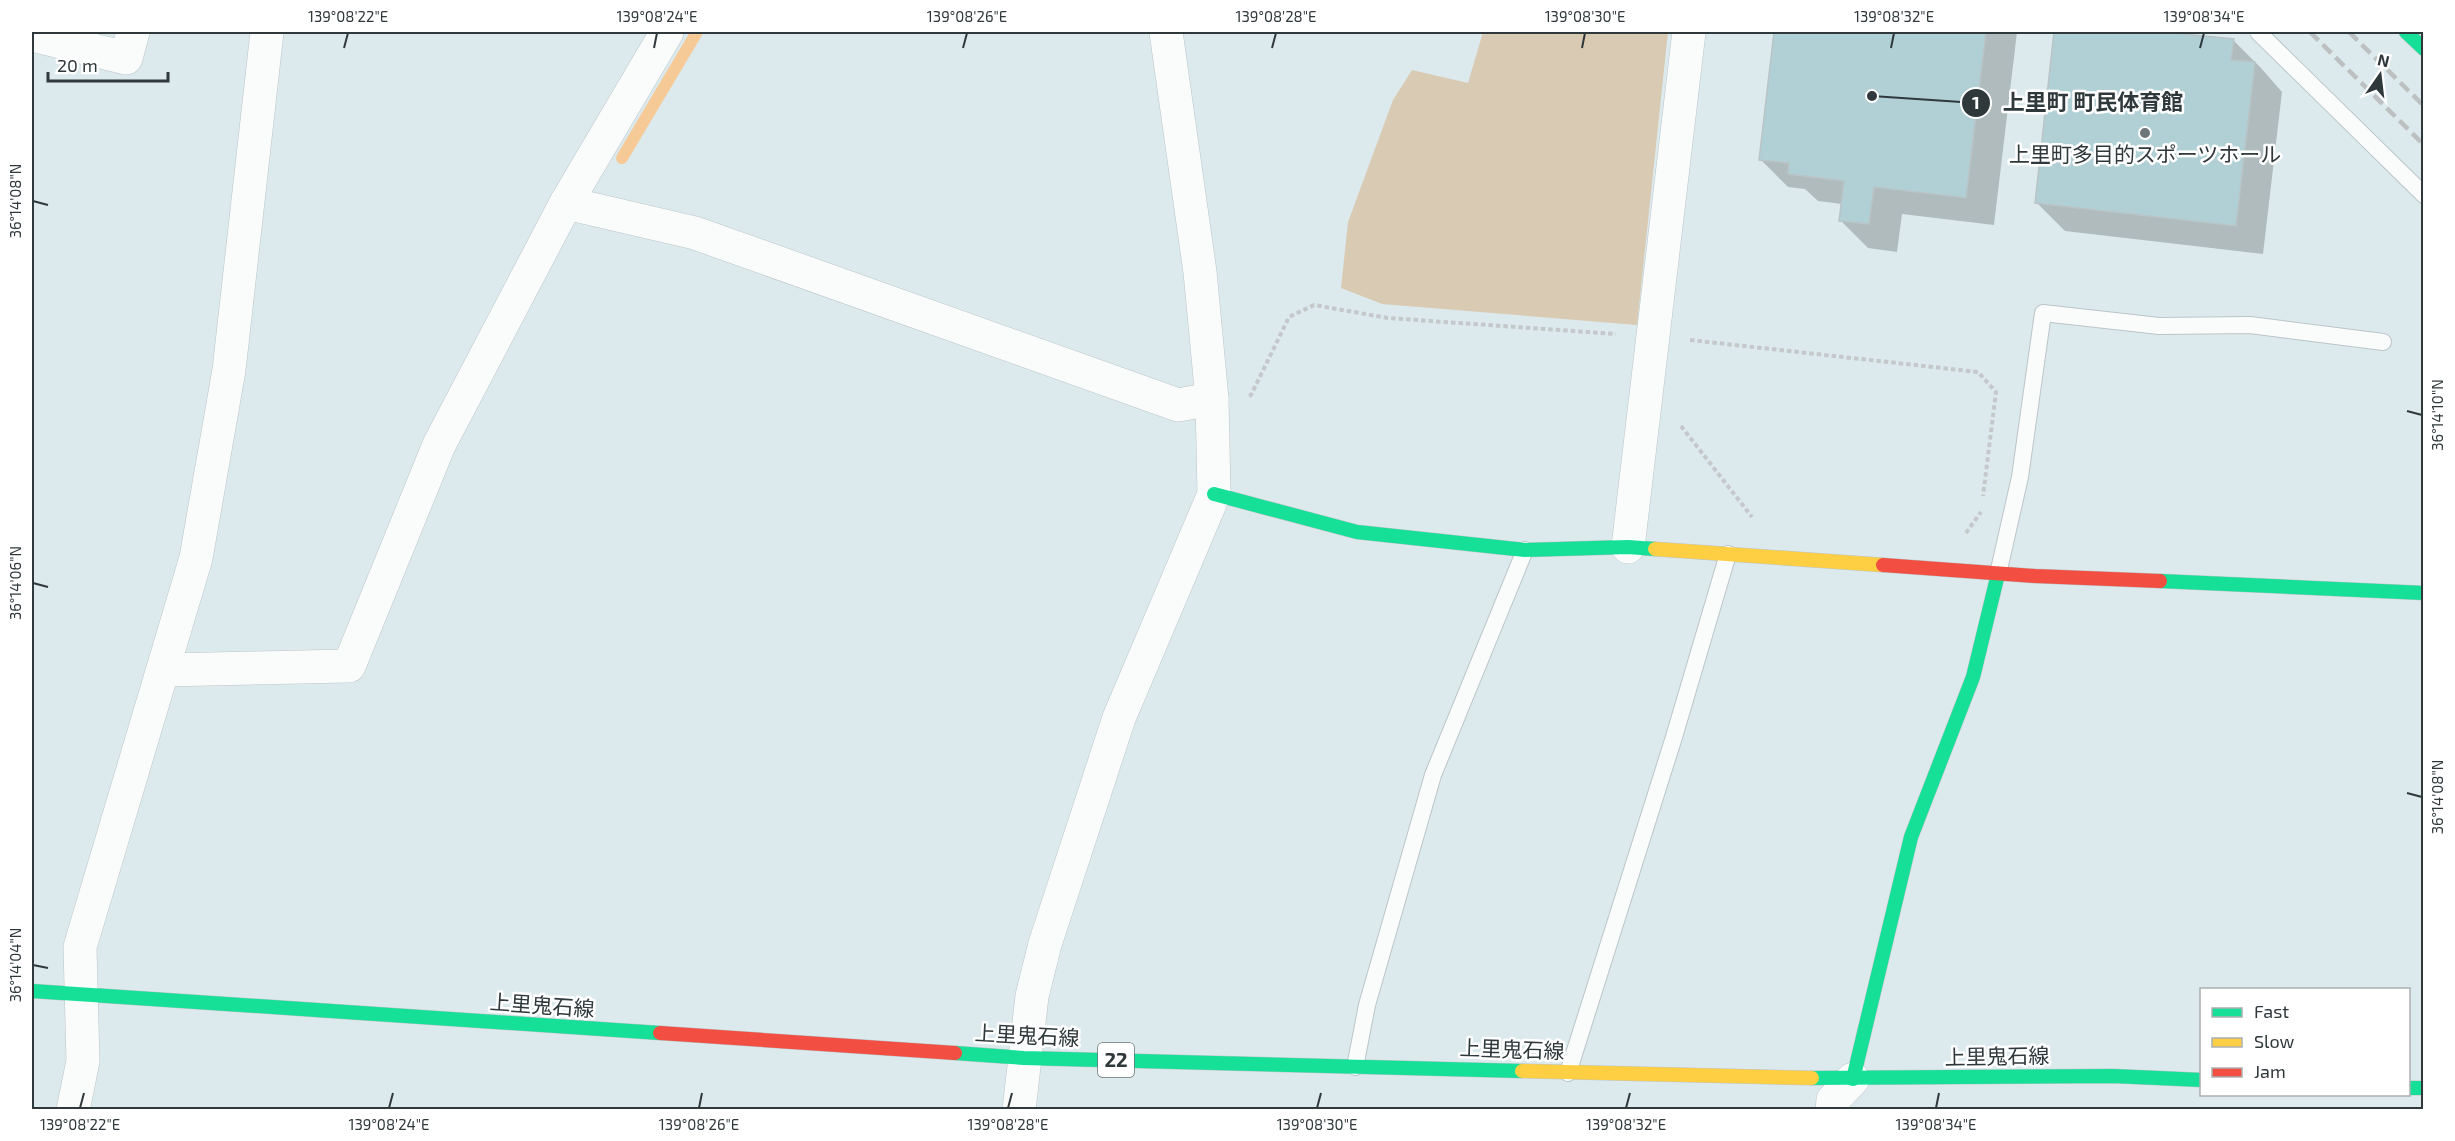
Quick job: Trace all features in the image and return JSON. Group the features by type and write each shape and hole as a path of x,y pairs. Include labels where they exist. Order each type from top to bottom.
{"main road":[{"path":"2406,32 2424,49"},
{"path":"1214,494 1358,532 1525,550 1628,547 1998,574 2424,593"},
{"path":"1853,1079 1911,837 1973,677 1998,574"},
{"name":"上里鬼石線","path":"32,991 1024,1058 1853,1079 2113,1076 2200,1080"}],"street":[{"path":"32,35 126,58 134,32"},
{"path":"73,1110 83,1061 81,947 196,558 229,370 267,32"},
{"path":"164,670 349,666 439,445 566,203 667,32"},
{"path":"1019,1110 1032,996 1045,945 1119,718 1214,494 1212,399 1200,272 1166,32"},
{"path":"1628,547 1670,339 1689,32"},
{"path":"566,203 695,233 1178,405 1212,399"},
{"path":"1832,1110 1833,1100 1853,1079"}],"lane":[{"path":"2258,32 2424,195"},
{"path":"1998,574 2020,477 2043,313 2159,326 2250,326 2383,342"},
{"path":"1355,1066 1367,1005 1433,775 1525,550"},
{"path":"1568,1073 1674,737 1728,554"}],"path":[{"path":"1212,399 1251,395 1289,317 1314,305 1388,318 1670,339 1978,372 1996,392 1981,511 1966,532 1966,538"},
{"path":"1680,424 1755,521"}],"shaded area":[{"path":"1483,32 1668,32 1637,325 1382,304 1341,288 1348,222 1393,100 1412,70 1468,83"}],"building":[{"path":"1774,32 1986,32 1966,198 1874,187 1869,224 1839,221 1844,181 1788,174 1789,163 1759,160"},
{"name":"上里町多目的スポーツホール","path":"2054,32 2165,32 2234,39 2231,60 2255,62 2236,226 2035,203"}],"waterway":[{"path":"622,158 697,32"}],"railway":[{"path":"2310,32 2424,145"},
{"path":"2349,32 2424,106"}],"traffic: fast":[{"path":"2406,32 2424,49"},
{"path":"1214,494 1357,532 1525,550 1628,547 1655,549"},
{"path":"1853,1079 1911,837 1973,677 1998,574"},
{"path":"2160,581 2424,593"},
{"path":"32,991 660,1033"},
{"path":"955,1053 1024,1058 1522,1071"},
{"path":"1812,1078 2113,1076 2200,1080"},
{"path":"2410,1088 2424,1088"}],"traffic: slow":[{"path":"1655,549 1883,565"},
{"path":"1522,1071 1812,1078"}],"traffic: jam":[{"path":"1883,565 2035,576 2160,581"},
{"path":"660,1033 955,1053"}],"place":[{"name":"上里町 町民体育館","path":"1872,96"},
{"name":"上里町多目的スポーツホール","path":"2145,133"}]}
